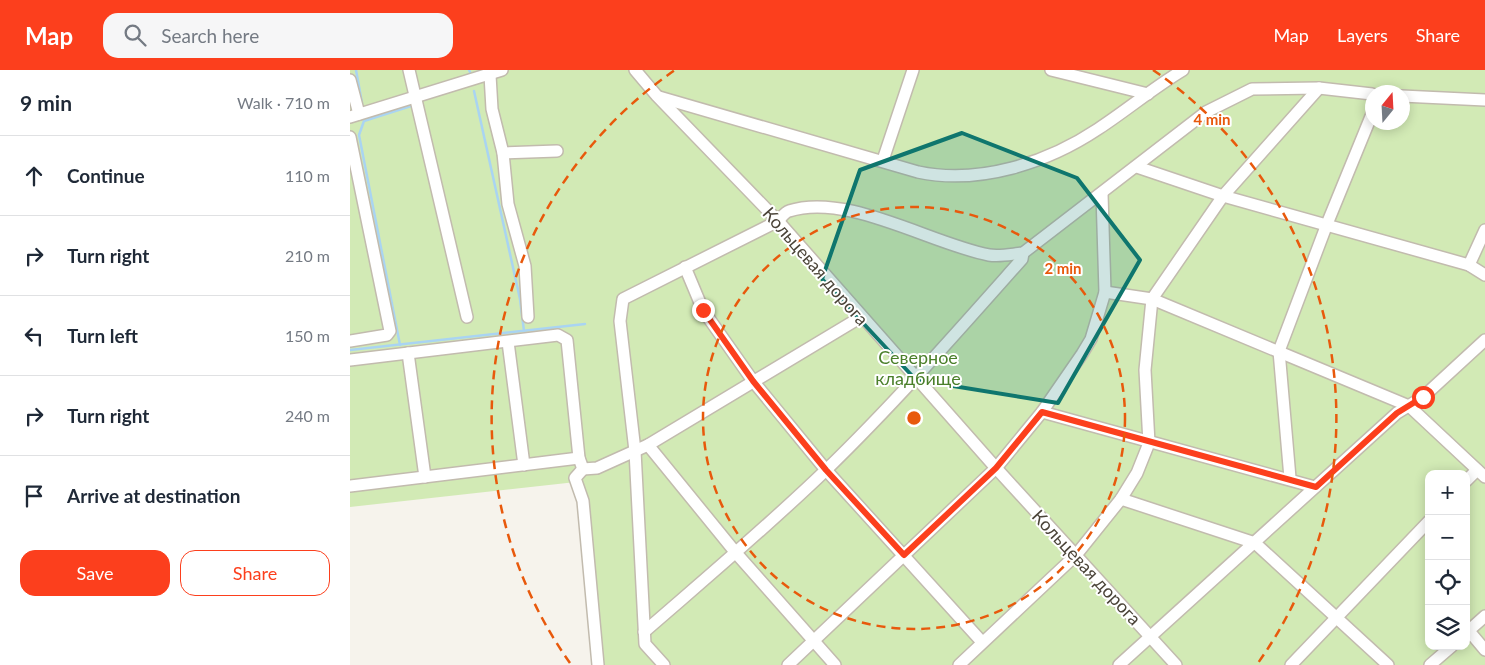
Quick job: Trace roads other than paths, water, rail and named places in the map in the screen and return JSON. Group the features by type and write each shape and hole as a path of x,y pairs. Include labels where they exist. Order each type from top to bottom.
{"lane":[{"path":"409,70 414,98 467,317"},
{"path":"350,80 354,115 502,70"},
{"name":"Кольцевая дорога","path":"635,70 657,96 778,221 996,468 1176,665"},
{"path":"883,160 913,70"},
{"path":"1051,70 1148,94"},
{"path":"657,96 883,160 918,172 942,177 968,176 1002,170 1035,160 1069,146 1097,130 1148,94 1164,76 1182,70"},
{"path":"490,75 492,109 503,153 508,204 525,266 528,317"},
{"path":"664,665 645,644 635,451 620,321 623,299 778,221 788,211 816,208 846,209 992,256 1023,253 1206,112 1252,89 1319,88 1365,93"},
{"path":"967,663 982,642 1076,555 1121,499 1137,473 1149,443 1145,370 1152,299 1222,196 1319,88"},
{"path":"1410,96 1485,100"},
{"path":"1290,478 1279,351 1326,224 1365,130"},
{"path":"350,137 353,164 390,331 387,335 350,342"},
{"path":"503,153 557,151"},
{"path":"1137,167 1222,196 1469,265 1485,275"},
{"path":"788,665 996,468 1042,412 1091,339 1105,292 1102,194"},
{"path":"1469,265 1485,230"},
{"path":"644,632 736,553 826,470 916,378 1022,259 1023,253"},
{"path":"685,268 703,310 753,381 826,470 982,642"},
{"path":"1105,292 1152,299 1409,406 1481,473"},
{"path":"350,486 524,465 581,464 597,468 648,446 861,317"},
{"path":"350,360 558,335 567,340 581,464 575,478 583,501 598,665"},
{"path":"1119,665 1397,413 1423,397 1485,340"},
{"path":"508,342 524,465"},
{"path":"408,353 425,476"},
{"path":"1042,412 1149,443 1290,478 1316,487"},
{"path":"648,446 736,553 835,665"},
{"path":"1121,499 1255,543 1336,620 1388,665"},
{"path":"1291,665 1336,620 1425,524"},
{"path":"1470,630 1485,616"},
{"path":"1470,634 1485,650"},
{"path":"1430,665 1447,650"}],"waterway":[{"path":"356,70 362,103"},
{"path":"474,91 520,299 524,331"},
{"path":"400,345 359,135 364,121 411,106"},
{"path":"350,350 585,324"}],"park label":[{"name":"Северное кладбище","path":"918,367"}]}
